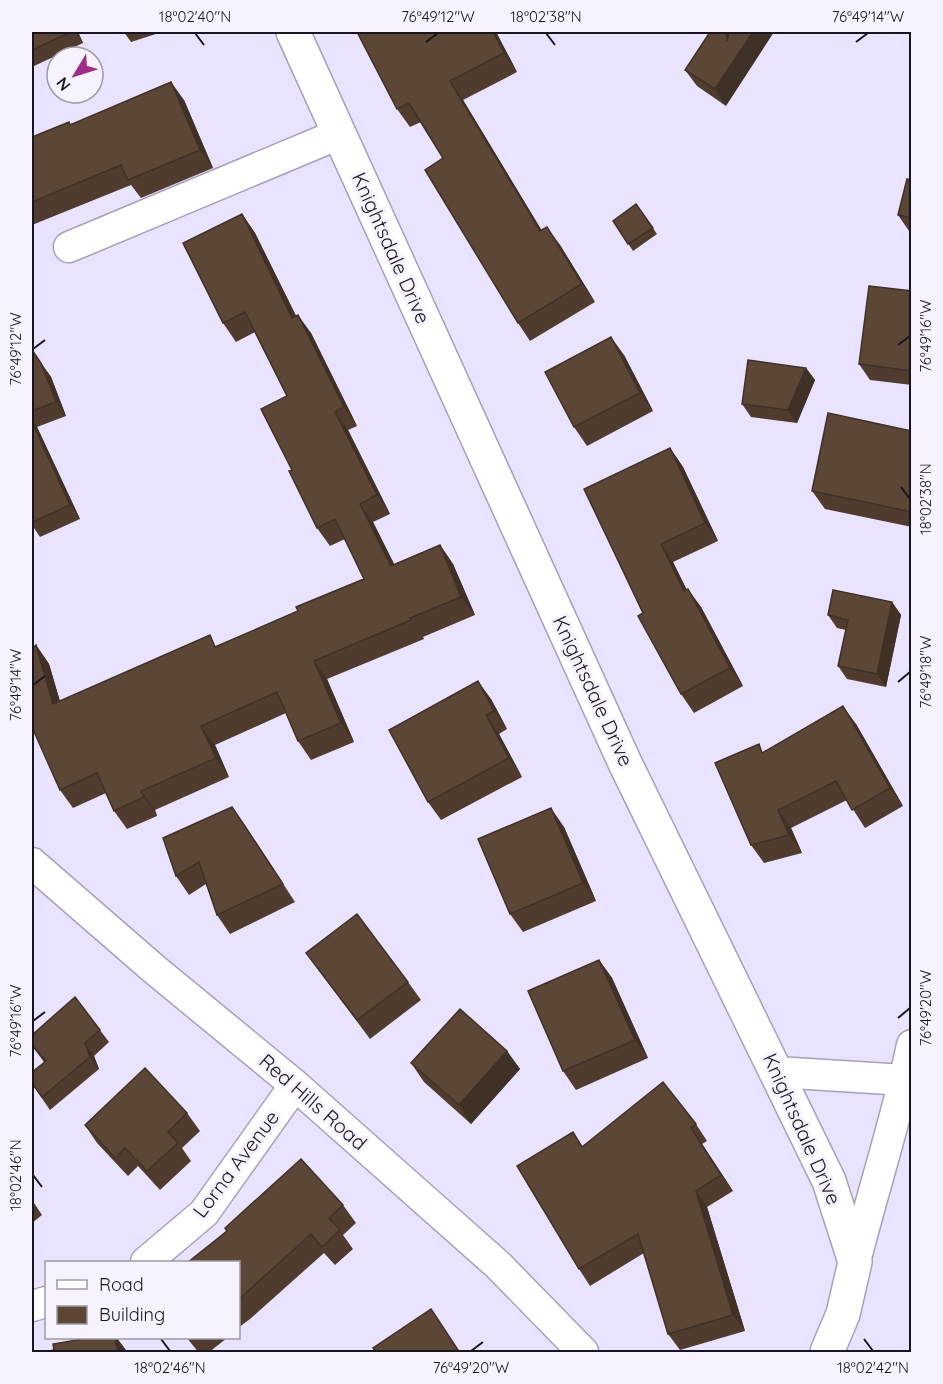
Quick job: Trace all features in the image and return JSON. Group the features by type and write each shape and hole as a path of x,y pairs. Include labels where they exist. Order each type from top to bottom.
{"main road":[{"name":"Knightsdale Drive","path":"292,32 625,763 830,1181 855,1262"},
{"path":"827,1353 843,1314 855,1262"}],"street":[{"path":"69,247 339,134"},
{"name":"Red Hills Road","path":"32,863 154,969 295,1085 498,1265 584,1353"},
{"path":"855,1262 905,1080 912,1045"},
{"path":"776,1072 905,1080"},
{"name":"Lorna Avenue","path":"148,1261 204,1213 295,1085"}],"building":[{"path":"32,32 71,32 32,50"},
{"path":"357,32 493,32 504,53 450,81 540,231 547,227 582,284 518,323 425,170 443,158 409,103 397,109"},
{"path":"710,32 726,32 727,41 729,32 753,32 715,89 685,70"},
{"path":"171,82 200,150 128,180 121,165 32,202 32,137 69,122 70,125"},
{"path":"907,179 912,180 912,218 898,215"},
{"path":"636,204 653,228 628,244 613,221"},
{"path":"242,214 292,318 298,315 344,407 335,412 377,495 360,504 391,566 440,545 461,597 314,661 341,723 298,741 277,692 201,726 216,758 141,791 144,797 114,811 97,773 60,790 32,727 32,649 36,645 53,704 210,635 215,647 298,611 296,607 364,579 335,519 317,528 289,471 292,470 261,409 287,396 245,312 223,323 183,243"},
{"path":"869,286 912,291 912,371 859,364"},
{"path":"611,337 640,393 574,427 545,372"},
{"path":"32,350 41,363 56,402 32,411"},
{"path":"748,360 806,368 788,410 742,404"},
{"path":"828,413 912,431 912,512 812,491"},
{"path":"32,422 70,505 32,522"},
{"path":"670,448 705,523 661,544 684,591 688,589 730,668 681,694 638,616 643,613 584,489"},
{"path":"833,590 892,602 877,674 838,666 848,620 828,615"},
{"path":"478,681 494,711 486,715 509,758 428,802 389,730"},
{"path":"843,706 890,788 852,810 836,781 778,810 789,835 751,845 715,763 759,744 762,753"},
{"path":"232,807 283,884 217,915 199,862 176,876 163,838"},
{"path":"551,808 583,883 510,914 478,839"},
{"path":"357,914 408,982 357,1020 306,953"},
{"path":"599,960 635,1040 563,1071 528,991"},
{"path":"75,997 100,1030 85,1043 90,1057 42,1097 32,1083 32,1072 46,1061 32,1045 32,1035"},
{"path":"460,1009 507,1051 459,1105 411,1063"},
{"path":"145,1068 187,1113 168,1132 178,1143 147,1171 125,1148 115,1158 85,1125"},
{"path":"663,1082 696,1124 691,1128 721,1175 696,1191 733,1315 668,1334 638,1234 579,1269 517,1166 573,1132 582,1147"},
{"path":"301,1159 343,1205 329,1218 340,1230 322,1247 311,1234 240,1298 240,1261 190,1261 227,1231 225,1228"},
{"path":"431,1309 460,1353 376,1353 373,1348"},
{"path":"82,1339 115,1339 118,1353 39,1353 54,1350 53,1344"}]}
